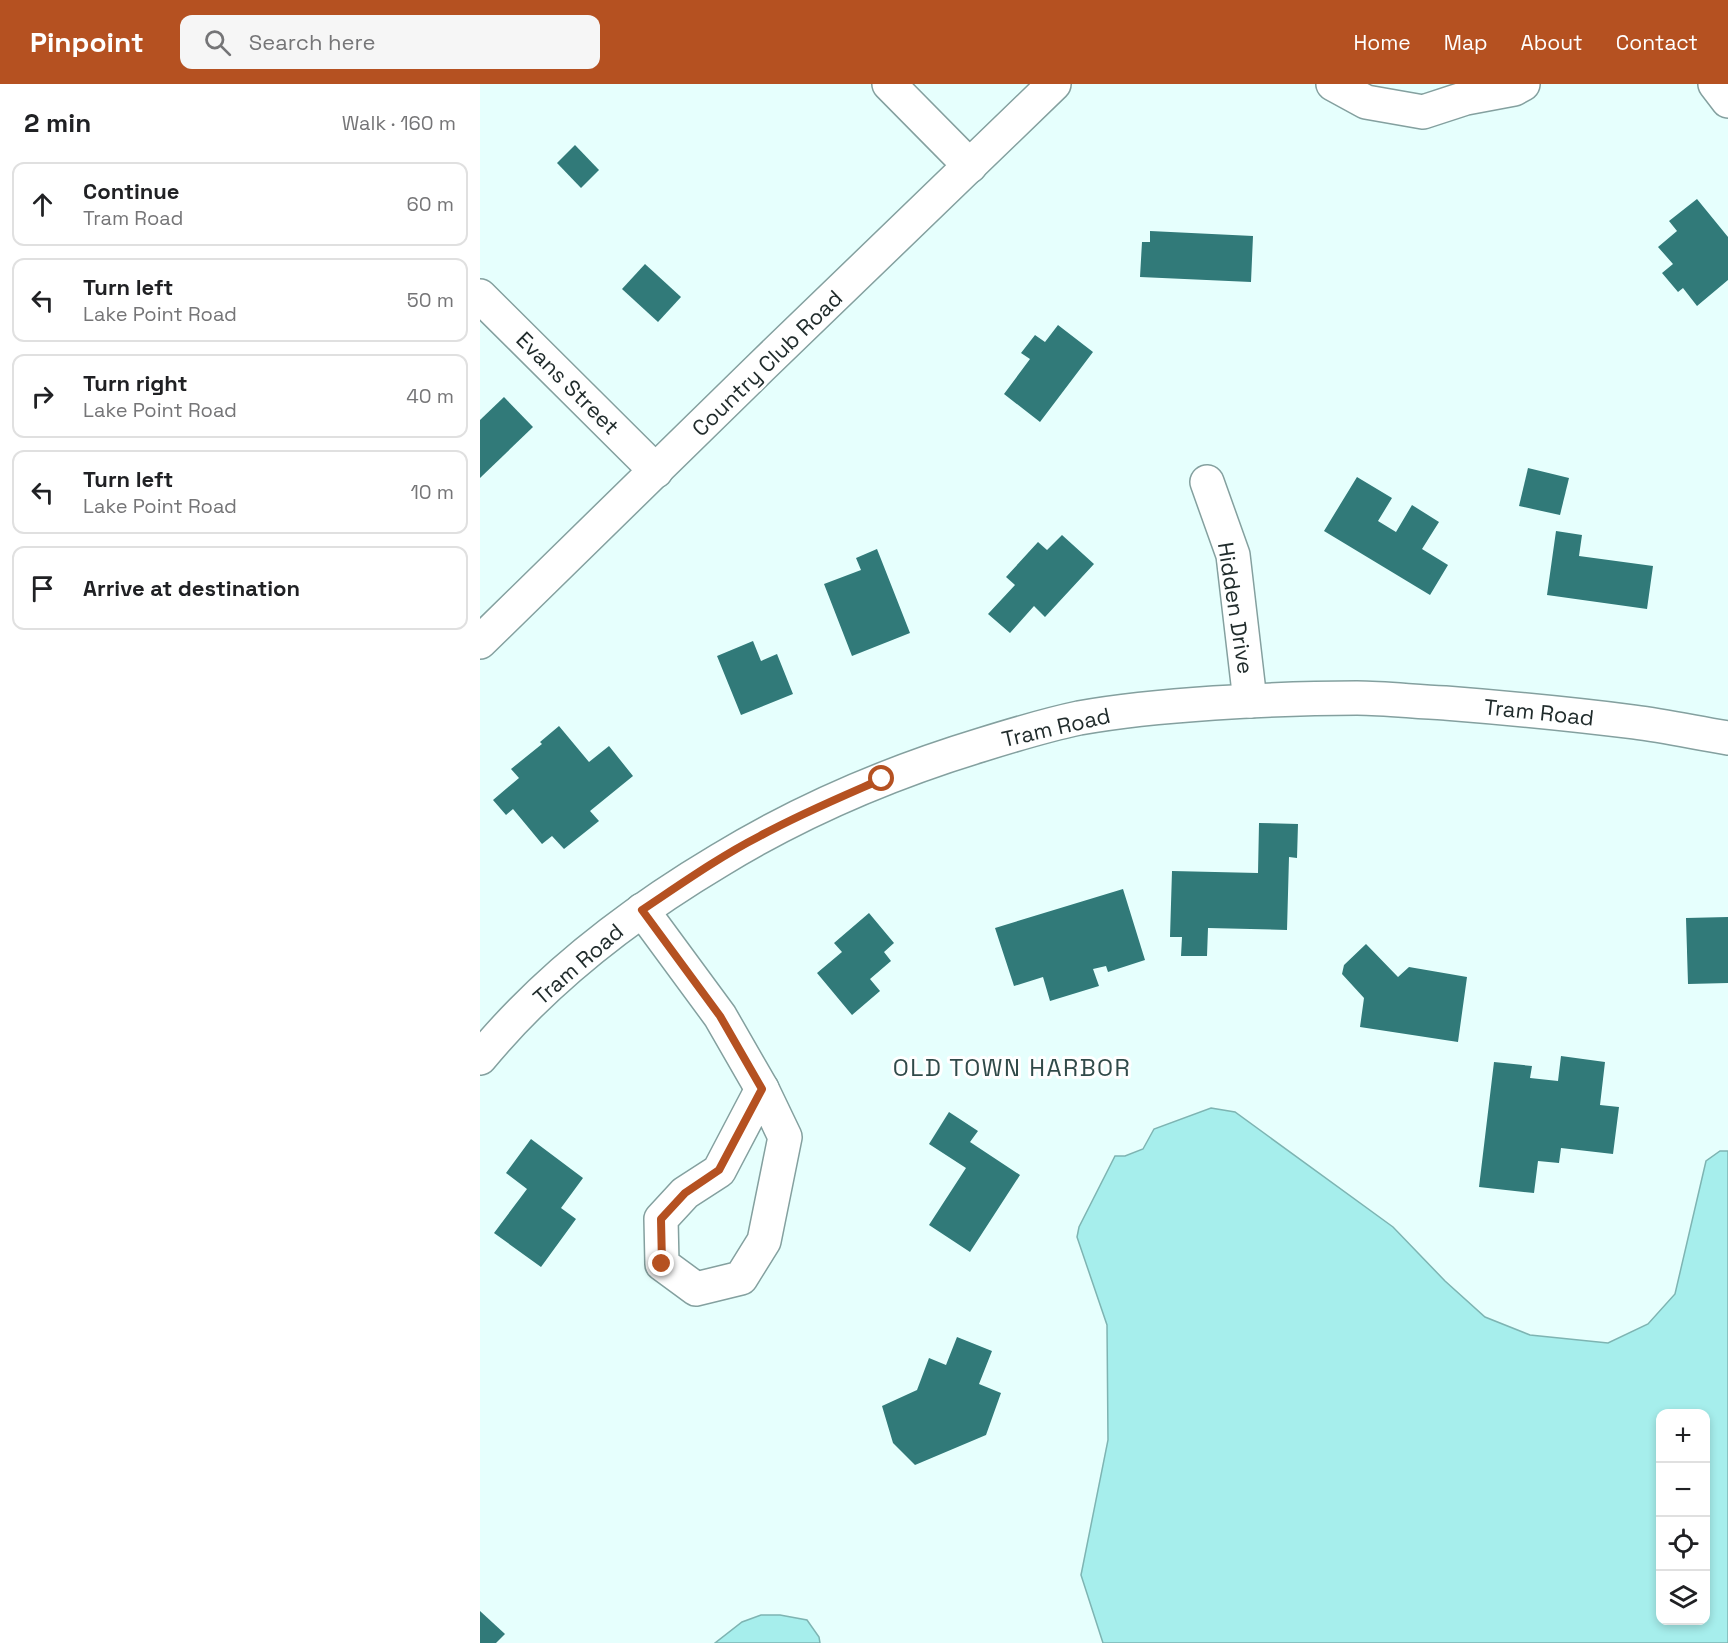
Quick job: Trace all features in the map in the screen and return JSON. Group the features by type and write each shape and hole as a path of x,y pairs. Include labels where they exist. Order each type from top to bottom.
{"street":[{"path":"889,84 970,166"},
{"name":"Country Club Road","path":"480,642 1054,84"},
{"path":"1333,84 1366,102 1423,112 1466,98 1514,89 1523,84"},
{"path":"1398,84 1407,88 1466,98"},
{"path":"1715,84 1728,101"},
{"name":"Evans Street","path":"480,296 656,471"},
{"name":"Hidden Drive","path":"1207,482 1233,555 1250,701"},
{"name":"Tram Road","path":"480,1058 538,997 588,952 642,910 758,836 882,779 945,756 1077,719 1145,708 1250,701 1359,698 1498,707 1637,722 1728,738"},
{"path":"642,910 720,1016 762,1089 785,1137 764,1241 741,1278 696,1289 662,1264 661,1219 685,1193 719,1170 762,1089"}],"water":[{"path":"1211,1108 1235,1112 1393,1227 1445,1281 1485,1317 1530,1335 1608,1343 1648,1324 1675,1294 1706,1161 1720,1151 1728,1151 1728,1643 1103,1643 1081,1575 1108,1440 1107,1325 1077,1237 1079,1227 1115,1156 1125,1156 1143,1149 1154,1129"},
{"path":"761,1615 780,1615 807,1620 819,1637 820,1643 715,1643 742,1622"}],"building":[{"path":"575,145 599,170 581,188 557,163"},
{"path":"1697,199 1728,237 1728,280 1697,306 1683,288 1678,292 1662,273 1673,264 1658,247 1677,231 1669,221"},
{"path":"1150,231 1253,236 1251,282 1140,277 1142,242 1150,242"},
{"path":"645,264 681,297 658,322 622,289"},
{"path":"1058,325 1093,352 1040,422 1004,394 1030,359 1021,353 1035,335 1045,342"},
{"path":"504,397 533,427 480,478 480,420"},
{"path":"1528,468 1569,478 1560,515 1519,506"},
{"path":"1357,477 1392,498 1378,521 1396,532 1412,505 1439,522 1422,549 1448,565 1430,595 1324,531"},
{"path":"1556,531 1582,535 1579,556 1653,566 1647,609 1547,595"},
{"path":"1062,535 1094,564 1045,617 1034,606 1010,633 988,614 1015,585 1006,577 1038,542 1047,550"},
{"path":"877,549 910,633 852,656 824,584 861,570 856,558"},
{"path":"753,641 761,661 777,654 793,694 741,715 717,656"},
{"path":"559,726 589,762 609,746 633,776 590,811 599,821 564,849 552,836 542,844 513,809 506,815 493,800 519,778 511,769 542,744 540,742"},
{"path":"1259,823 1298,824 1297,858 1289,857 1287,930 1208,928 1207,956 1181,956 1182,937 1170,937 1172,871 1258,873"},
{"path":"1123,889 1145,960 1108,972 1106,966 1093,969 1099,986 1050,1001 1043,977 1014,986 995,928"},
{"path":"869,913 894,943 884,952 891,961 870,979 880,991 852,1015 817,973 842,952 834,943"},
{"path":"1728,917 1728,983 1688,984 1686,918"},
{"path":"1366,944 1398,977 1409,967 1467,977 1458,1042 1360,1027 1364,998 1342,974 1344,965"},
{"path":"1561,1056 1605,1062 1600,1105 1619,1107 1613,1154 1561,1148 1559,1163 1538,1161 1534,1193 1479,1187 1494,1062 1532,1066 1530,1078 1558,1081"},
{"path":"949,1112 978,1131 970,1142 1020,1175 970,1252 929,1225 966,1168 929,1144"},
{"path":"531,1139 583,1178 561,1208 576,1219 541,1267 494,1233 527,1189 506,1173"},
{"path":"957,1337 992,1351 979,1384 1001,1393 986,1435 915,1465 893,1443 882,1406 917,1390 929,1358 946,1365"},
{"path":"480,1611 505,1634 496,1643 480,1643"}],"district":[{"name":"OLD TOWN HARBOR","path":"1012,1067"}],"route":[{"path":"662,1264 661,1219 685,1193 719,1170 762,1089 720,1016 642,910 758,836 882,779"}]}
